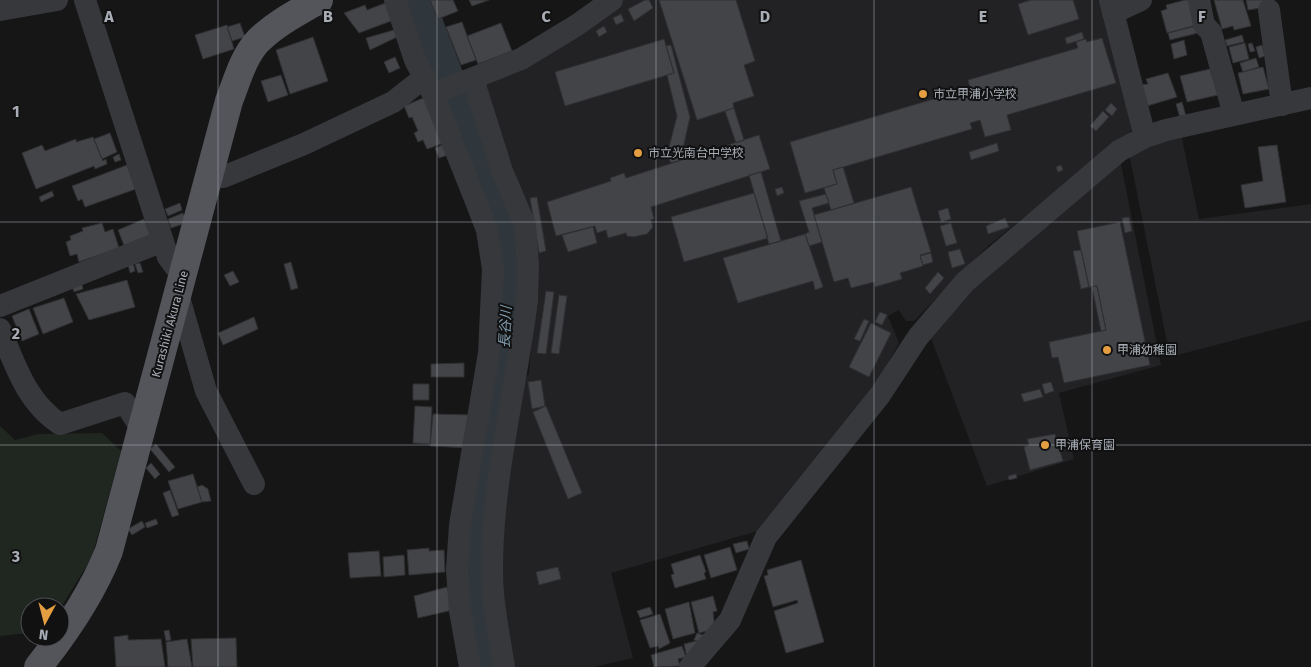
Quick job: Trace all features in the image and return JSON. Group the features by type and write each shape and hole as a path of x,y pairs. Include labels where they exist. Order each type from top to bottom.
{"main road":[{"name":"Kurashiki Akura Line","path":"38,667 83,605 98,579 109,551 230,101 248,56 257,42 273,29 319,0"}],"street":[{"path":"0,10 57,0"},
{"path":"85,0 168,257 180,285 206,391 254,484"},
{"path":"395,0 415,60 447,85 502,171 525,225 528,265 525,320 493,530 492,570 495,613 504,667"},
{"path":"209,176 224,177 304,144 393,102 521,59 577,25 612,0"},
{"path":"1141,0 1111,7 1145,137"},
{"path":"1199,0 1204,24 1211,32 1234,115"},
{"path":"1269,10 1282,104"},
{"path":"447,85 487,230 493,269 489,354 460,525 458,552 460,611 470,667"},
{"path":"690,667 730,620 766,537 880,395 918,337 965,282 1119,151 1145,137 1311,98"},
{"path":"0,306 163,241"},
{"path":"0,329 20,377 32,398 51,418 60,424 125,403 142,430"}],"shaded area":[{"path":"619,0 1104,0 1136,122 1130,132 988,246 914,321 906,321 899,310 888,316 899,343 878,381 758,531 611,573 633,658 594,667 510,667 499,526 521,382 529,374 535,294 480,87"},
{"path":"1181,134 1199,219 1311,204 1311,320 1170,357 1129,153"},
{"path":"1120,159 1161,365 1059,393 1074,459 987,486 929,333 965,288"},
{"path":"0,426 15,440 38,434 102,433 121,451 92,557 67,597 20,597 20,634 0,636"}],"building":[{"path":"430,0 453,0 458,11 438,19"},
{"path":"469,0 489,0 472,6"},
{"path":"645,0 649,0 653,8 634,21 628,9"},
{"path":"659,0 736,0 755,61 744,65 754,96 733,103 734,108 697,120"},
{"path":"1031,0 1073,0 1079,19 1028,35 1018,4"},
{"path":"1190,0 1197,25 1167,33 1161,11 1167,9 1166,5"},
{"path":"1214,0 1243,0 1251,26 1234,30 1233,26 1222,29"},
{"path":"1246,0 1273,0 1274,6 1248,10"},
{"path":"388,2 391,21 359,33 344,13 365,5 367,10"},
{"path":"331,9 333,13 323,18 321,15"},
{"path":"621,14 624,21 616,25 613,18"},
{"path":"462,22 476,60 461,65 446,27"},
{"path":"240,23 245,37 232,41 227,27"},
{"path":"501,23 512,51 478,64 467,36"},
{"path":"227,25 234,49 203,59 195,35"},
{"path":"604,26 607,32 599,37 596,31"},
{"path":"1196,26 1198,33 1170,40 1168,33"},
{"path":"394,30 397,37 370,50 366,38"},
{"path":"1082,32 1084,39 1067,44 1065,38"},
{"path":"1242,35 1244,42 1227,46 1225,40"},
{"path":"313,37 328,81 290,94 276,50"},
{"name":"市立甲浦小学校","path":"1102,38 1116,83 1007,115 1011,130 985,137 980,120 970,123 972,129 833,170 837,184 805,193 790,142 970,88 968,80 1078,48 1076,42 1086,39 1087,42"},
{"path":"664,39 674,73 565,106 555,72"},
{"path":"1184,40 1187,55 1174,59 1171,44"},
{"path":"1245,43 1249,59 1233,63 1229,47"},
{"path":"1252,43 1255,51 1250,52 1248,44"},
{"path":"671,45 690,117 682,153 684,159 671,163 667,155 677,116 667,75 674,73 666,46"},
{"path":"1262,45 1265,56 1259,58 1256,47"},
{"path":"395,57 400,68 389,73 384,62"},
{"path":"1256,58 1259,67 1243,72 1240,63"},
{"path":"1263,67 1269,89 1243,94 1238,73"},
{"path":"1210,69 1218,95 1187,102 1180,76"},
{"path":"1168,73 1177,97 1147,106 1141,85 1148,84 1146,79"},
{"path":"281,75 288,95 268,102 261,81"},
{"path":"428,96 447,142 427,149 423,140 418,142 414,133 418,131 412,117 409,118 404,106"},
{"path":"1182,102 1186,116 1180,118 1176,104"},
{"path":"1111,103 1117,109 1112,116 1105,110"},
{"path":"734,108 744,140 736,143 725,111"},
{"path":"1103,111 1109,117 1096,131 1090,126"},
{"path":"110,133 117,152 102,159 94,139"},
{"name":"市立光南台中学校","path":"759,135 770,169 651,207 654,219 651,220 653,227 647,234 633,237 627,236 626,233 608,238 606,230 597,233 595,226 556,236 547,202 611,181 610,178 624,173 626,178"},
{"path":"93,137 103,161 106,159 107,164 95,169 94,166 36,189 22,153 42,145 45,151 76,139 76,142"},
{"path":"450,142 454,153 439,158 435,148"},
{"path":"997,143 999,151 971,160 969,152"},
{"path":"1277,145 1286,202 1245,208 1241,185 1263,181 1258,147"},
{"path":"119,154 121,160 115,162 113,157"},
{"path":"127,165 136,189 85,207 82,199 78,201 72,186"},
{"path":"1061,165 1063,170 1058,172 1056,167"},
{"path":"843,167 854,203 831,210 824,188 837,184 833,170"},
{"path":"761,172 781,241 769,244 749,175"},
{"path":"782,187 784,193 777,196 775,189"},
{"path":"911,187 931,252 920,255 923,266 900,273 902,279 875,287 874,282 851,288 848,278 834,282 814,215"},
{"path":"52,191 54,196 41,202 39,197"},
{"path":"754,193 768,238 684,262 671,217"},
{"path":"826,194 829,203 812,208 822,242 809,246 805,234 809,232 799,201"},
{"path":"537,197 546,251 539,253 530,198"},
{"path":"180,203 182,210 168,216 165,209"},
{"path":"948,208 951,219 941,222 938,211"},
{"path":"183,213 186,219 183,224 171,228 168,219"},
{"path":"1129,217 1132,231 1125,233 1122,218"},
{"path":"1005,218 1009,227 988,234 986,226"},
{"path":"144,219 151,237 125,248 118,230"},
{"path":"1120,222 1150,365 1064,383 1058,357 1052,358 1049,342 1106,330 1097,286 1089,287 1077,231"},
{"path":"102,223 105,232 113,229 119,248 79,262 77,254 70,256 66,242 71,240 70,236 83,231 82,228"},
{"path":"951,223 957,243 946,246 940,226"},
{"path":"593,227 597,243 568,252 562,235"},
{"path":"805,234 823,287 815,290 813,281 738,303 723,258"},
{"path":"960,249 965,264 952,268 948,252"},
{"path":"1081,250 1089,287 1081,289 1073,251"},
{"path":"931,253 933,262 923,265 920,256"},
{"path":"133,262 135,271 130,273 128,264"},
{"path":"291,262 298,288 291,290 284,264"},
{"path":"140,263 143,272 138,273 135,264"},
{"path":"233,271 239,282 230,286 224,275"},
{"path":"938,272 944,278 930,294 925,288"},
{"path":"81,280 83,289 74,292 71,283"},
{"path":"127,280 135,307 89,320 76,294"},
{"path":"1097,286 1106,330 1101,331 1092,287"},
{"path":"546,291 554,292 546,354 537,353"},
{"path":"559,295 567,296 559,354 551,353"},
{"path":"64,298 73,322 43,334 33,308"},
{"path":"29,309 39,334 22,341 12,316"},
{"path":"880,312 887,315 882,325 875,322"},
{"path":"254,317 258,329 223,345 218,333"},
{"path":"864,319 869,321 860,341 854,339"},
{"path":"871,323 891,333 869,377 849,367"},
{"path":"464,363 464,377 431,377 431,364"},
{"path":"541,380 545,406 532,409 528,382"},
{"path":"1051,382 1054,391 1045,394 1042,384"},
{"path":"413,384 429,384 429,400 413,400"},
{"path":"1040,389 1043,397 1024,402 1021,394"},
{"path":"415,406 432,407 430,444 413,443"},
{"path":"546,406 582,493 568,499 533,412"},
{"path":"433,414 474,415 470,448 430,446"},
{"path":"1055,434 1063,461 1030,470 1024,447 1029,445 1027,439"},
{"path":"156,444 175,467 169,472 150,449"},
{"path":"151,463 160,474 155,479 146,468"},
{"path":"193,474 202,502 178,509 168,481"},
{"path":"1016,474 1017,478 1009,480 1008,476"},
{"path":"202,485 208,489 211,501 202,502 197,487"},
{"path":"170,490 179,515 172,517 163,493"},
{"path":"156,519 158,524 147,528 145,523"},
{"path":"142,521 145,527 132,535 128,529"},
{"path":"747,541 749,549 736,553 733,544"},
{"path":"730,547 737,570 711,578 704,555"},
{"path":"429,548 429,551 444,550 445,572 409,575 407,550"},
{"path":"379,551 381,576 350,578 348,553"},
{"path":"404,555 405,575 384,577 383,557"},
{"path":"700,555 706,572 704,573 706,579 675,588 671,575 674,574 671,564"},
{"path":"801,560 824,642 786,653 774,611 798,603 797,600 773,607 764,576 768,575 767,570"},
{"path":"558,567 561,579 539,585 536,572"},
{"path":"447,587 453,610 418,618 414,596"},
{"path":"713,596 717,611 713,612 715,629 699,633 691,602"},
{"path":"689,602 695,633 673,639 665,609"},
{"path":"650,607 653,614 640,618 637,611"},
{"path":"660,614 670,643 659,649 658,646 650,648 640,620"},
{"path":"169,630 171,640 166,641 164,631"},
{"path":"697,633 706,636 704,644 694,640"},
{"path":"128,635 128,640 161,639 165,667 116,667 114,637"},
{"path":"236,638 237,667 193,667 191,639"},
{"path":"187,639 192,667 168,667 166,642"},
{"path":"696,641 701,644 687,658 684,644"},
{"path":"682,646 686,657 678,659 680,666 654,667 651,655"}],"waterway":[{"name":"長谷川","path":"416,0 503,227 508,268 504,357 477,530 474,570 478,613 490,667"}],"place":[{"name":"市立甲浦小学校","path":"923,94"},
{"name":"市立光南台中学校","path":"638,153"},
{"name":"甲浦幼稚園","path":"1107,350"},
{"name":"甲浦保育園","path":"1045,445"}]}
